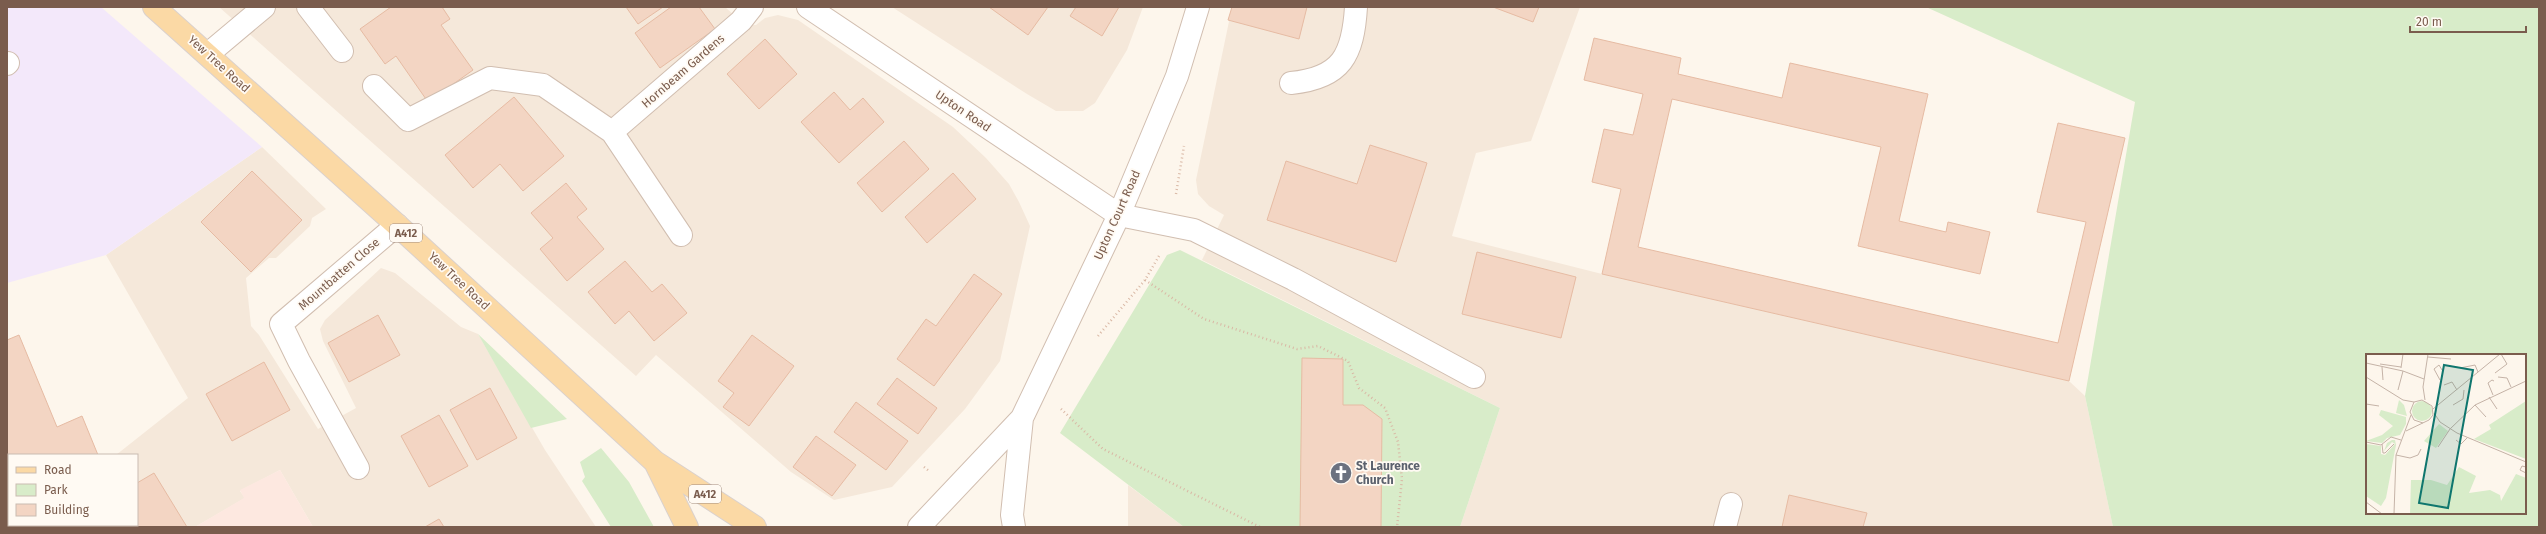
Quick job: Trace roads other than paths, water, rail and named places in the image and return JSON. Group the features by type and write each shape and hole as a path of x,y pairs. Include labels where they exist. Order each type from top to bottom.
{"main road":[{"name":"Yew Tree Road","path":"154,7 397,225 655,462 755,527"},
{"name":"Yew Tree Road","path":"655,462 687,527"}],"street":[{"path":"208,54 264,7"},
{"path":"308,7 342,51"},
{"name":"Hornbeam Gardens","path":"612,132 741,21 752,7"},
{"name":"Upton Road","path":"808,7 1119,215"},
{"name":"Upton Court Road","path":"919,527 1022,418 1119,215 1177,76 1198,7"},
{"path":"1291,83 1307,82 1329,74 1343,62 1355,28 1356,7"},
{"path":"374,86 408,120 490,78 543,85 612,132 681,235"},
{"path":"1119,215 1201,233 1293,279 1474,377"},
{"name":"Mountbatten Close","path":"358,468 299,361 281,324 397,225"},
{"name":"Upton Court Road","path":"1014,527 1012,515 1022,418"},
{"path":"1725,527 1731,504"}],"place":[{"name":"St Laurence Church","path":"1341,473"}]}
